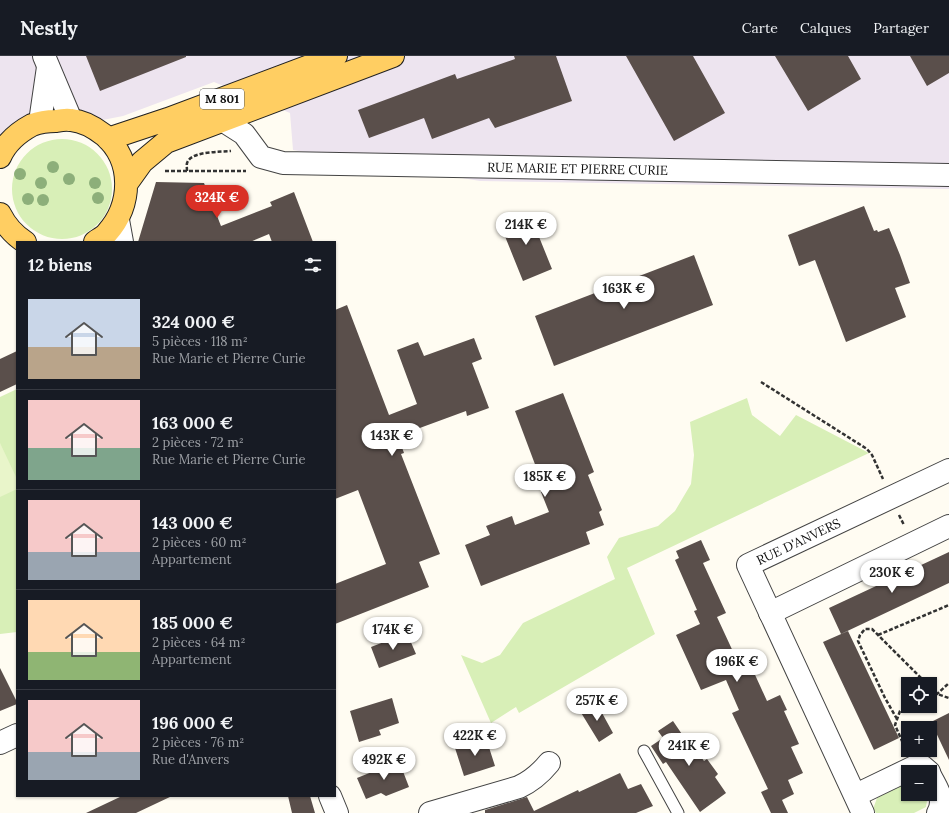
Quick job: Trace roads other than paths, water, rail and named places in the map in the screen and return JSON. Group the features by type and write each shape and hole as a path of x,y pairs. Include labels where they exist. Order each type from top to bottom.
{"main road":[{"name":"M 801","path":"108,139 168,119 336,56"},
{"name":"M 801","path":"127,183 142,162 166,142 393,56"},
{"name":"M 801","path":"0,155 11,140 24,129 40,122 71,120 84,123 97,130 108,139 118,152 124,167 127,183 125,202 118,220 106,234 96,241"},
{"path":"0,214 4,223 17,237 23,241"}],"street":[{"path":"46,61 63,98 71,120"},
{"path":"40,122 46,61"},
{"name":"RUE MARIE ET PIERRE CURIE","path":"222,120 244,134 261,157 283,163 949,175"},
{"path":"118,220 122,241"},
{"name":"RUE D'ANVERS","path":"901,783 859,804 748,565 949,470"},
{"path":"770,613 949,526"},
{"path":"0,743 16,735"},
{"path":"430,813 519,787 530,782 541,774 549,763"},
{"path":"937,792 942,800 942,807 938,813"},
{"path":"330,797 337,813"}],"lane":[{"path":"644,751 678,813"}]}
